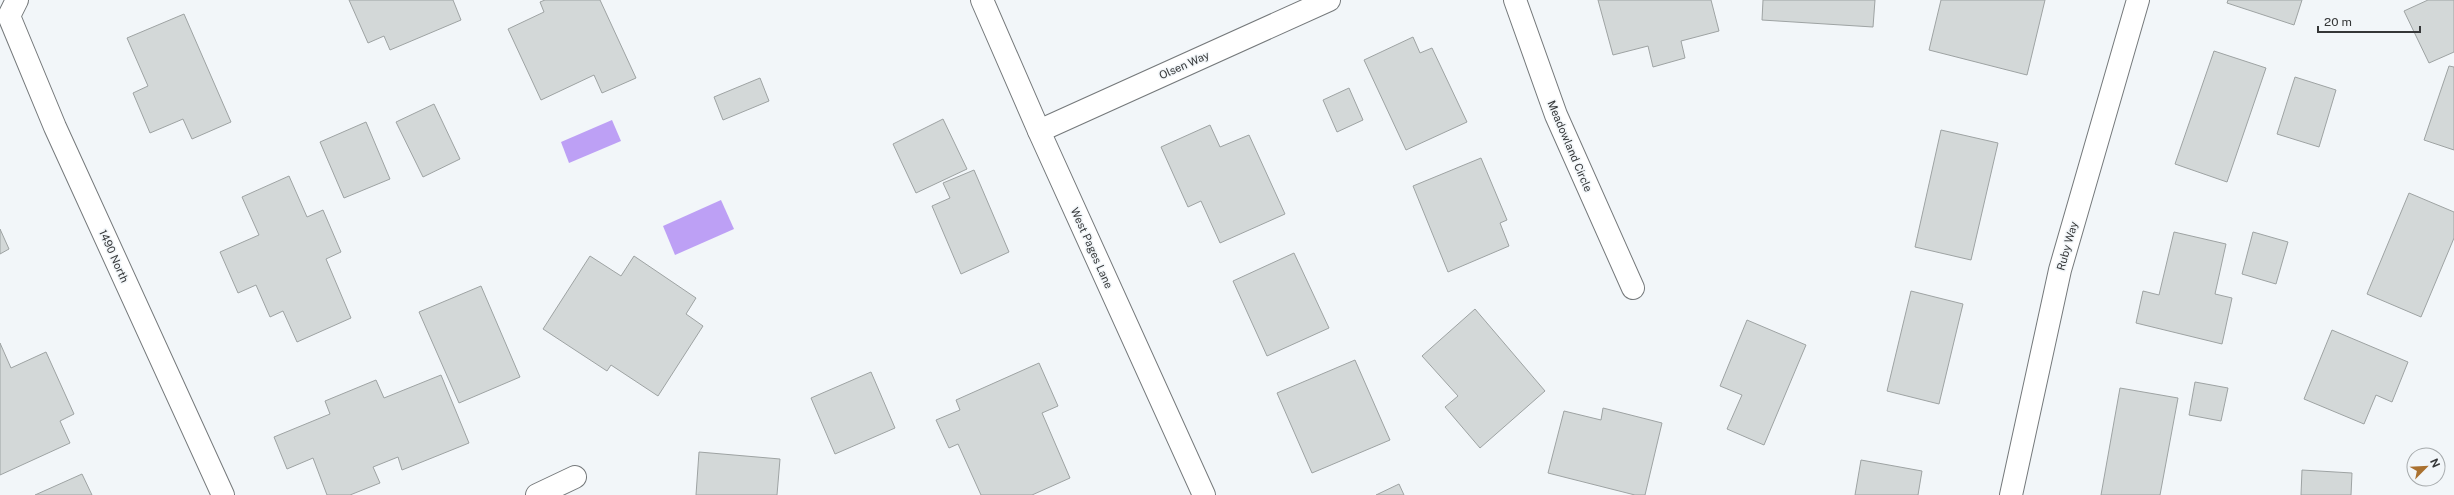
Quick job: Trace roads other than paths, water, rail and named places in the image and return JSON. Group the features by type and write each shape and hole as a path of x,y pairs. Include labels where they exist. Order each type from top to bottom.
{"street":[{"name":"West Pages Lane","path":"982,0 1039,131 1204,495"},
{"name":"Olsen Way","path":"1039,131 1329,0"},
{"name":"Meadowland Circle","path":"1515,0 1556,115 1633,288"},
{"name":"Ruby Way","path":"2011,495 2060,270 2138,0"},
{"name":"1490 North","path":"13,8 56,127 223,495"},
{"path":"537,495 575,477"}]}
